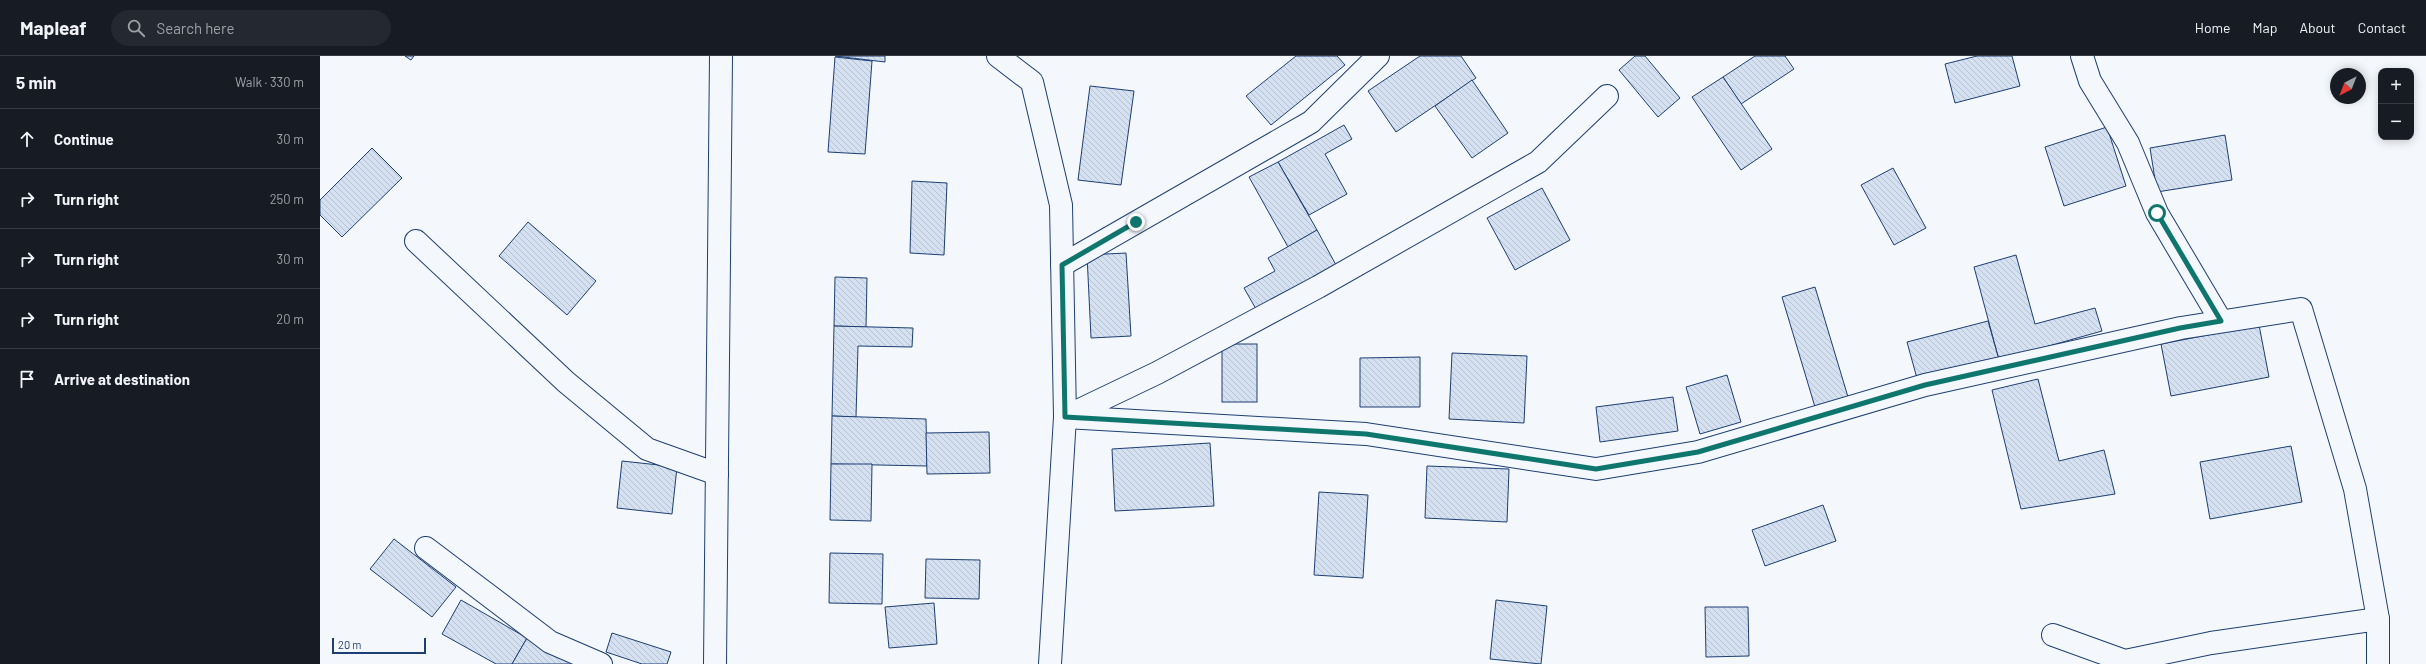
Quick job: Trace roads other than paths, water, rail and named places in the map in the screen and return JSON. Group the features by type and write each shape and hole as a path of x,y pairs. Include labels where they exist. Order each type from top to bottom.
{"street":[{"path":"715,664 720,56"},
{"path":"998,56 1032,82 1061,205 1065,417 1050,664"},
{"path":"1062,265 1311,122 1378,56"},
{"path":"2082,56 2090,81 2128,143 2157,213 2221,321"},
{"path":"1065,417 1157,373 1318,287 1538,162 1607,96"},
{"path":"416,241 566,382 647,449 717,474"},
{"path":"1065,417 1366,434 1596,469 1698,452 1925,385 2180,328 2301,309 2355,489 2378,619 2378,664"},
{"path":"426,548 550,642 601,664"},
{"path":"2053,636 2124,660 2211,643 2378,619"}]}
